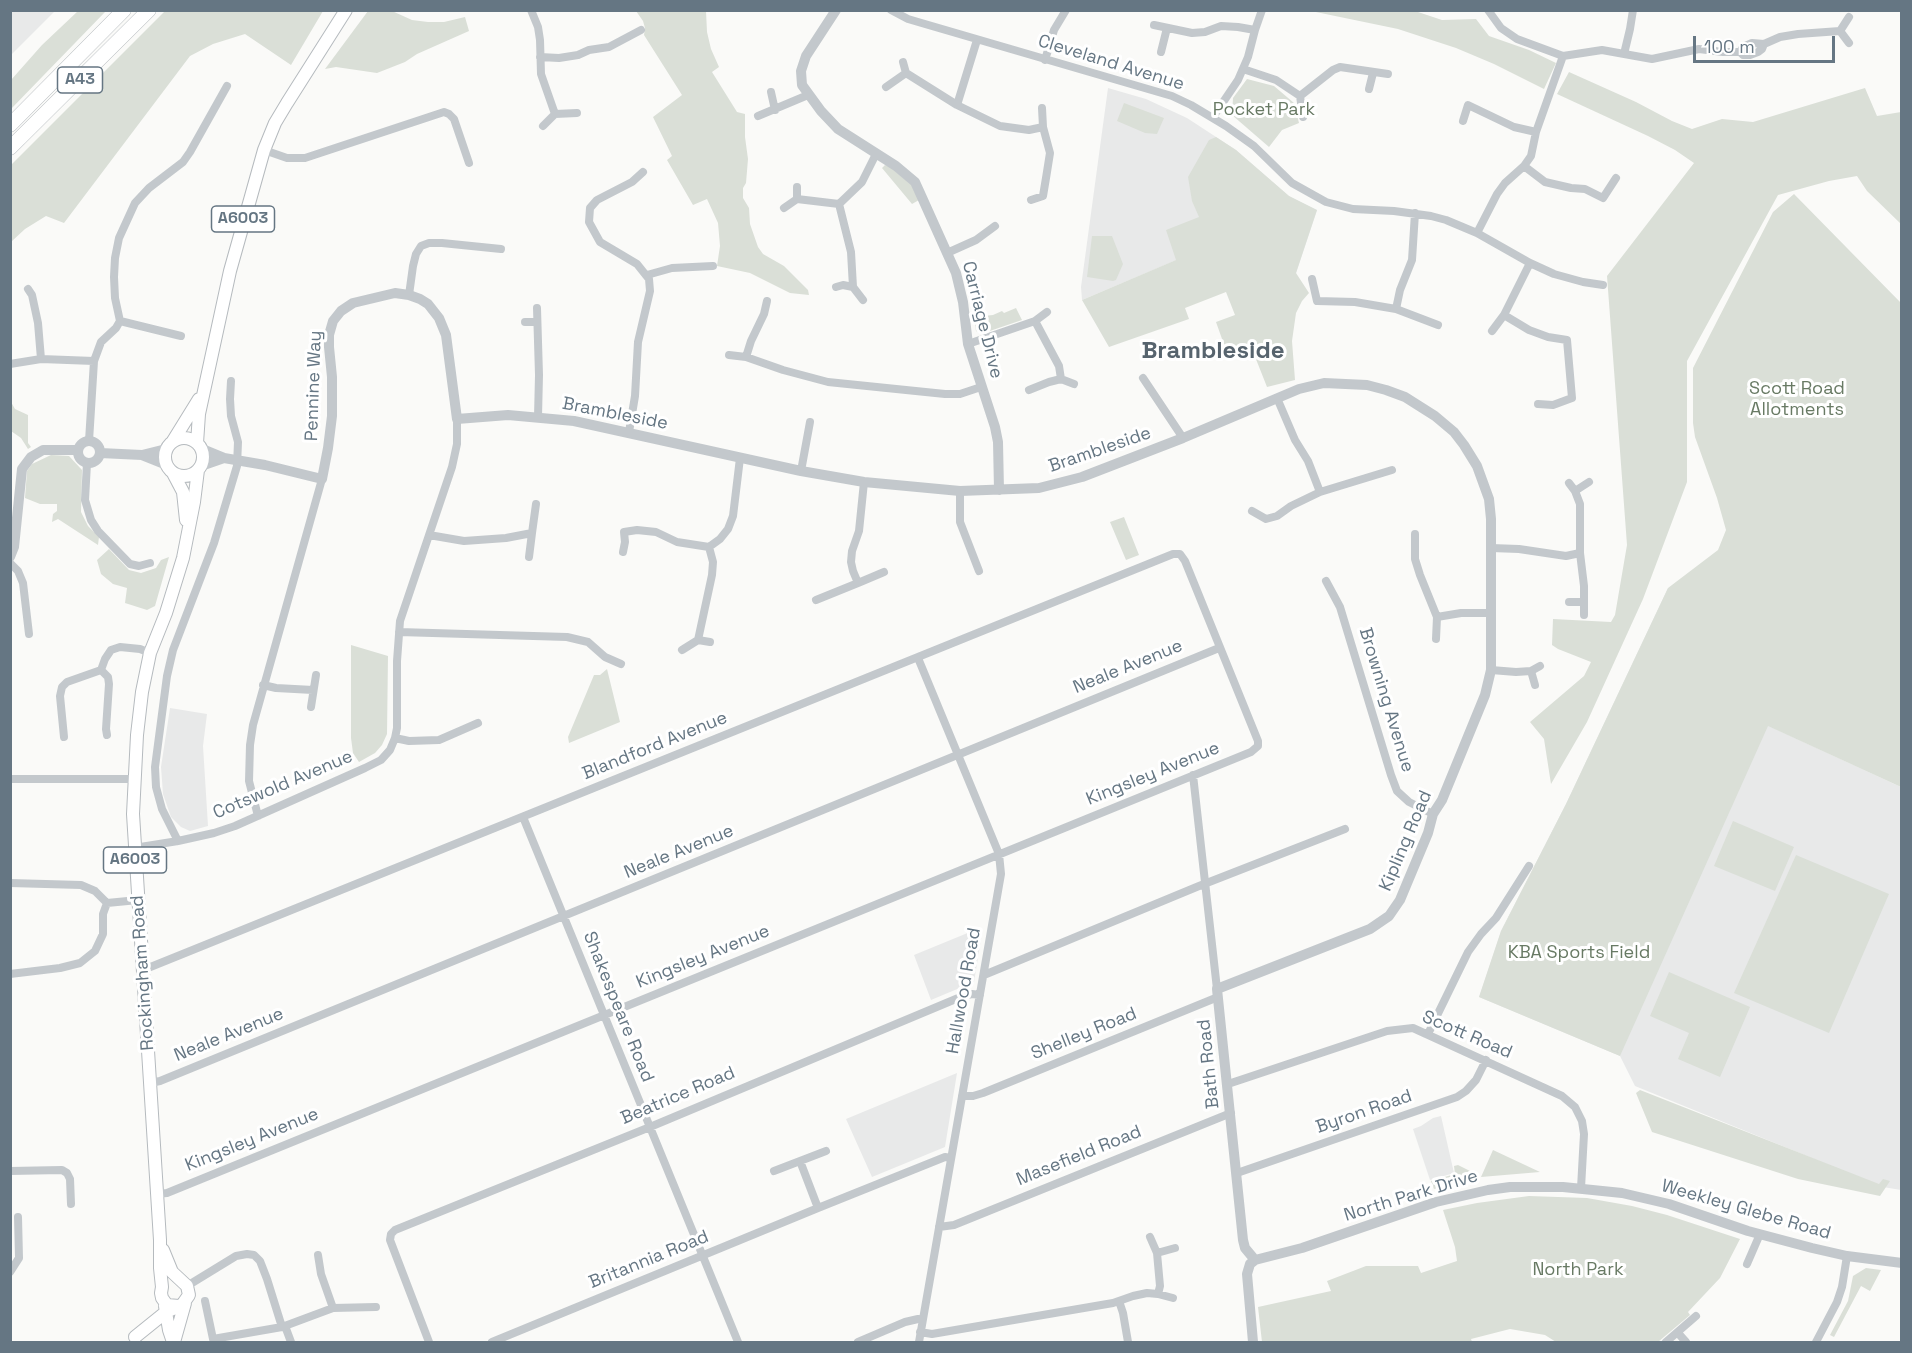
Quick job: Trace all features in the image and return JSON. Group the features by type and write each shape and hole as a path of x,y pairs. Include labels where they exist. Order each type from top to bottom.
{"highway":[{"name":"A43","path":"10,125 124,10"},
{"name":"A43","path":"10,148 149,10"}],"main road":[{"name":"A6003","path":"200,446 199,414 204,390 230,271 264,150 275,123 346,10"},
{"name":"A6003","path":"170,445 204,390"},
{"path":"186,437 200,446 202,461 199,468 186,476 170,469 165,454 170,445 186,437"},
{"name":"Rockingham Road","path":"173,1342 169,1330 160,1268 134,848 134,779 138,722 150,653 166,613 183,558 199,468"},
{"name":"Rockingham Road","path":"170,469 183,492 188,533"},
{"name":"Rockingham Road","path":"160,1240 169,1266 184,1284 189,1295 182,1304 173,1342"},
{"path":"132,1340 164,1300 171,1280 184,1284"},
{"path":"164,1300 182,1304"}],"street":[{"path":"531,10 538,27 541,74 555,114"},
{"path":"758,116 808,95 802,85 801,71 806,56 836,10"},
{"name":"Cleveland Avenue","path":"891,10 908,19 1172,96 1213,117 1254,146 1292,183 1326,202 1353,210 1415,213 1446,220 1478,233 1554,274 1603,285"},
{"path":"1045,60 1054,30 1066,10"},
{"path":"1213,117 1238,80 1248,57 1262,10"},
{"path":"1488,10 1501,28 1517,39 1563,56 1602,50 1652,59 1699,49 1740,52 1747,55 1754,54 1762,49 1764,44 1780,37 1840,31"},
{"path":"1623,54 1633,10"},
{"path":"1840,31 1849,17"},
{"path":"1154,25 1192,33 1205,32 1221,26 1255,30"},
{"path":"1161,52 1167,28"},
{"path":"540,57 559,58 609,47 641,30"},
{"path":"1840,31 1849,43"},
{"path":"957,105 977,40"},
{"path":"1478,233 1497,194 1531,156 1536,132 1563,56"},
{"path":"903,62 906,73 957,105 1000,126 1029,130 1043,127"},
{"path":"1299,96 1340,67 1388,74"},
{"path":"1243,69 1276,80 1299,96 1303,117"},
{"path":"886,87 906,73"},
{"path":"1369,89 1373,73"},
{"path":"89,441 94,361 101,342 120,321 115,298 115,258 119,238 135,203 149,188 183,162 226,86"},
{"path":"771,92 775,110"},
{"name":"Carriage Drive","path":"808,95 838,129 896,166 915,182 956,273 962,297 968,344 998,442 999,490"},
{"path":"1463,121 1468,105 1514,127 1536,132"},
{"path":"1031,200 1043,196 1050,153 1043,127 1042,108"},
{"path":"264,150 287,158 305,158 444,112 449,114 457,126 469,163"},
{"path":"543,126 555,114 577,113"},
{"path":"839,204 862,182 876,154"},
{"path":"1524,166 1545,182 1585,189 1603,198 1616,178"},
{"path":"629,432 635,396 638,346 650,291 647,275 626,256 600,242 589,222 590,208 597,200 632,182 643,172"},
{"path":"797,187 797,198"},
{"path":"783,208 797,198 839,204"},
{"path":"839,204 851,252 853,287 863,300"},
{"path":"1396,309 1412,260 1415,213"},
{"path":"947,253 976,240 995,226"},
{"path":"478,723 439,740 409,741 396,738 399,632 408,596 452,467 457,444 457,419 446,334 439,318 428,304 409,295 414,260 421,246 429,243 442,243 501,249"},
{"path":"1492,331 1504,315 1530,263"},
{"path":"647,275 672,268 713,266"},
{"path":"1312,279 1313,302 1355,302 1396,309 1438,325"},
{"path":"836,287 853,287"},
{"path":"28,289 32,295 38,323 41,359"},
{"name":"Pennine Way","path":"258,816 249,781 253,725 328,448 332,416 329,335 333,321 341,311 353,303 395,293 409,295"},
{"path":"746,357 767,301"},
{"path":"537,308 538,417"},
{"path":"968,344 1035,321 1047,312"},
{"path":"1504,315 1529,330 1548,337 1567,340 1572,398 1553,405 1538,404"},
{"path":"120,321 181,336"},
{"path":"1035,321 1059,366 1061,379"},
{"path":"525,322 537,322"},
{"path":"626,344 638,346"},
{"path":"729,356 746,357 828,382 945,394 960,394 981,387"},
{"path":"10,364 41,359 94,361"},
{"path":"1143,378 1183,438"},
{"path":"1029,390 1061,379 1074,384"},
{"path":"178,841 166,821 156,788 155,767 167,676 173,650 214,543 238,460 238,442 231,416 231,381"},
{"name":"Brambleside","path":"457,419 508,416 574,421 801,471 864,482 960,491 999,490 1039,488 1065,483 1183,438 1299,388 1324,383 1367,385 1386,390 1420,405 1454,432 1477,466 1488,499 1491,519 1491,670"},
{"path":"1277,398 1295,440 1308,461 1320,492"},
{"path":"801,471 810,422"},
{"path":"89,441 97,444 100,453 96,461 87,463 80,459 78,450 83,443 89,441"},
{"path":"100,453 142,455 170,445"},
{"path":"200,446 224,458 265,465 321,479"},
{"path":"10,557 14,547 22,469 31,457 43,450 78,450"},
{"path":"142,455 170,469"},
{"path":"199,468 224,458"},
{"path":"623,552 625,542 622,529 656,532 677,542 709,547 720,539 728,530 733,516 740,458"},
{"path":"87,463 85,500 91,520 98,531 130,564 139,566 150,563"},
{"path":"1252,511 1266,519 1277,516 1291,506 1320,492 1392,470"},
{"path":"858,583 851,562 859,531 864,482"},
{"path":"1575,490 1589,482"},
{"path":"1569,483 1575,490 1580,504 1584,615"},
{"path":"960,491 960,522 979,571"},
{"path":"529,557 536,504"},
{"path":"429,535 464,541 532,533"},
{"path":"1415,534 1417,567 1437,617 1436,639"},
{"path":"698,640 712,575 713,562 709,547"},
{"path":"1491,548 1519,549 1566,556 1580,553"},
{"name":"Blandford Avenue","path":"143,970 1166,556 1179,554 1185,561 1220,648"},
{"path":"10,563 18,571 22,583 28,634"},
{"path":"816,600 884,572"},
{"name":"Browning Avenue","path":"1326,581 1340,607 1397,791 1409,802 1433,814"},
{"path":"1569,602 1584,602"},
{"path":"1437,617 1461,613 1491,613"},
{"path":"399,632 567,637 588,642 605,657 621,664"},
{"path":"682,650 698,640 710,642"},
{"path":"101,670 111,650 128,647 150,653"},
{"name":"Kingsley Avenue","path":"157,1194 167,1193 1251,752 1258,746 1257,736 1220,648"},
{"name":"Neale Avenue","path":"150,1083 160,1081 564,917 1220,648"},
{"name":"Hallwood Road","path":"918,657 999,854 1001,874 919,1342"},
{"path":"1491,670 1532,671 1540,666"},
{"path":"101,670 108,677 109,684 107,735"},
{"path":"64,737 60,696 62,687 67,682 101,670"},
{"name":"Kipling Road","path":"1218,993 1370,929 1389,916 1400,900 1428,833 1433,814 1442,800 1485,695 1491,670"},
{"path":"1532,671 1535,685"},
{"path":"311,707 316,675"},
{"path":"263,685 314,690"},
{"name":"Cotswold Avenue","path":"134,848 214,833 258,816 381,760 390,750 396,738"},
{"name":"Bath Road","path":"1193,775 1207,883 1243,1240 1245,1248 1255,1260"},
{"path":"11,780 134,779"},
{"name":"Shakespeare Road","path":"523,818 738,1342"},
{"path":"984,975 1345,829"},
{"path":"1428,1034 1468,952 1480,934 1496,918 1529,866"},
{"path":"10,883 81,885 95,891 107,903"},
{"path":"107,903 138,900"},
{"path":"10,974 60,968 80,963 95,951 103,934 103,914 107,903"},
{"name":"Shelley Road","path":"962,1096 983,1093 1218,993"},
{"name":"Beatrice Road","path":"429,1342 390,1240 390,1234 394,1230 650,1127 963,996 980,994"},
{"name":"Scott Road","path":"1228,1084 1387,1031 1413,1028 1562,1096 1575,1107 1582,1120 1584,1134 1581,1188"},
{"name":"Byron Road","path":"1237,1173 1457,1097 1476,1080 1486,1060"},
{"name":"Masefield Road","path":"939,1227 954,1225 1231,1113"},
{"path":"774,1172 826,1151"},
{"name":"Britannia Road","path":"492,1342 945,1157 951,1158"},
{"path":"800,1161 818,1208"},
{"path":"10,1171 62,1170 70,1179 71,1204"},
{"name":"North Park Drive","path":"1255,1260 1302,1248 1436,1202 1468,1194 1510,1187 1581,1188"},
{"name":"Weekley Glebe Road","path":"1581,1188 1622,1193 1669,1204 1760,1234 1846,1256 1902,1263"},
{"path":"10,1272 19,1258 18,1217"},
{"path":"1747,1264 1760,1234"},
{"path":"1150,1237 1157,1253 1160,1286 1158,1293"},
{"path":"1157,1253 1175,1248"},
{"path":"184,1284 236,1256 254,1255 260,1261 291,1342"},
{"path":"318,1255 321,1274 333,1308"},
{"path":"1816,1342 1838,1302 1846,1256"},
{"path":"1253,1342 1247,1274 1250,1264 1255,1260"},
{"path":"920,1332 932,1334 1116,1302 1133,1296 1158,1293 1173,1298"},
{"path":"205,1301 213,1341 284,1327 333,1308 376,1307"},
{"path":"1116,1302 1123,1313 1128,1342"},
{"path":"1666,1342 1696,1316"},
{"path":"858,1342 905,1322 922,1320"},
{"path":"1678,1333 1686,1342"}],"shaded area":[{"path":"10,11 55,11 11,55"},
{"path":"1108,88 1146,99 1187,118 1236,150 1289,196 1317,210 1296,273 1210,246 1082,300 1081,287"},
{"path":"1668,588 1802,652 1769,726 1901,787 1901,1190 1883,1187 1635,1086 1620,1056 1479,997 1501,931 1566,804"},
{"path":"170,708 207,714 203,746 208,826 190,831 181,827 171,817 163,794 161,767"},
{"path":"970,932 982,933 974,982 931,1000 914,955"},
{"path":"957,1073 945,1147 872,1177 846,1119"},
{"path":"1441,1116 1454,1173 1430,1180 1413,1129"}],"green space":[{"path":"78,11 106,11 11,109 11,80 42,45"},
{"path":"165,11 323,11 291,65 245,34 213,44 190,56 64,223 46,216 25,229 11,242 11,165"},
{"path":"368,11 392,11 412,20 428,22 444,22 465,17 469,31 377,73 336,67 325,69"},
{"path":"636,11 706,11 707,32 719,67 712,72 737,112 745,114 748,159 743,198 749,208 750,224 758,247 763,254 784,266 808,290 809,295 790,293 750,273 717,266 720,246 718,223 707,199 693,205 667,160 672,156 653,117 682,95 644,35 643,21"},
{"path":"1311,11 1415,11 1442,20 1476,19 1489,36 1529,50 1556,63 1544,89 1456,48 1398,29"},
{"path":"1569,72 1692,129 1722,119 1753,122 1865,88 1877,116 1901,112 1902,225 1867,191 1857,176 1778,195 1687,361 1687,482 1643,599 1587,722 1551,784 1544,739 1530,722 1584,676 1591,662 1552,645 1553,619 1611,622 1615,615 1627,545 1607,276 1694,163 1648,136 1557,94"},
{"name":"Pocket Park","path":"1247,79 1274,86 1294,103 1299,123 1282,130 1269,147 1232,115 1233,98"},
{"path":"1124,103 1164,118 1157,134 1145,133 1117,121"},
{"path":"1216,137 1236,150 1289,196 1317,210 1296,273 1309,293 1296,313 1292,341 1295,380 1267,387 1250,344 1227,353 1216,322 1235,315 1226,292 1185,308 1189,319 1109,347 1082,300 1176,260 1166,230 1199,217 1192,201 1188,177 1209,140"},
{"path":"885,165 912,185 919,200 912,204 882,168"},
{"path":"1794,194 1901,303 1901,787 1768,726 1620,1056 1479,997 1501,931 1566,804 1668,588 1718,550 1726,530 1695,437 1693,368 1773,212"},
{"path":"1092,236 1112,236 1123,264 1116,280 1087,277"},
{"path":"1016,308 1022,320 981,334 976,331 974,317 993,315 1002,311 1004,313"},
{"path":"11,402 15,409 28,415 28,443 31,447 28,449 21,438 11,431"},
{"path":"51,455 69,456 82,470 81,512 88,526 99,537 98,545 58,519 52,522 53,514 57,511 57,504 40,504 25,498 27,471 32,464"},
{"path":"1124,517 1139,555 1126,560 1110,522"},
{"path":"109,549 129,570 141,573 156,568 161,560 169,557 155,606 147,610 125,603 127,588 113,584 101,574 97,560"},
{"path":"351,645 388,656 387,734 375,753 359,762 353,753 351,738"},
{"path":"607,669 620,722 569,743 568,737 594,675 600,675"},
{"path":"1733,821 1794,847 1775,891 1714,866"},
{"path":"1796,855 1889,894 1829,1033 1734,993"},
{"path":"1669,972 1750,1007 1720,1077 1678,1059 1689,1033 1650,1016"},
{"path":"1640,1090 1879,1184 1883,1179 1890,1181 1880,1196 1798,1179 1652,1132 1636,1093"},
{"path":"1493,1150 1540,1172 1481,1177"},
{"path":"1458,1165 1478,1175 1476,1178 1434,1189 1431,1181 1455,1174 1454,1166"},
{"name":"North Park","path":"1529,1196 1587,1198 1632,1206 1740,1239 1720,1278 1688,1312 1690,1315 1658,1342 1556,1342 1545,1335 1510,1329 1471,1339 1472,1342 1262,1342 1258,1307 1331,1291 1327,1281 1366,1266 1418,1266 1421,1273 1457,1261 1443,1210"},
{"path":"1866,1268 1881,1270 1870,1291 1861,1286 1834,1337 1830,1335 1848,1301 1853,1276"}],"district":[{"name":"Brambleside","path":"1213,351"}],"park label":[{"name":"Scott Road Allotments","path":"1797,399"},
{"name":"KBA Sports Field","path":"1579,953"}]}
